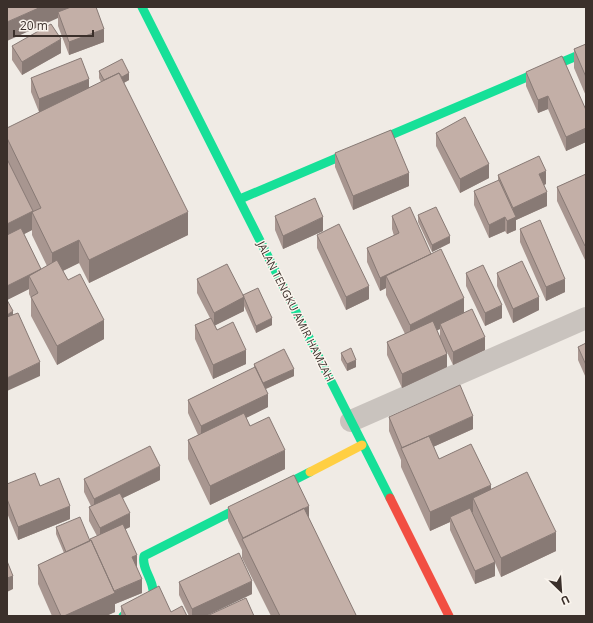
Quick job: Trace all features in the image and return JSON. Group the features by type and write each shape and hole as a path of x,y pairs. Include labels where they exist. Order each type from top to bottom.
{"main road":[{"name":"JALAN TENGKU AMIR HAMZAH","path":"142,7 240,199 448,616"},
{"path":"240,199 586,52"},
{"path":"123,616 150,601 155,594 143,561 144,556 362,445"}],"street":[{"path":"351,420 586,318"}],"building":[{"path":"7,7 41,7 7,22"},
{"path":"71,7 96,7 104,29 69,42 58,12"},
{"path":"51,24 61,39 22,62 12,46"},
{"path":"586,44 586,77 574,49"},
{"path":"562,56 586,110 586,128 566,137 548,96 538,100 526,72"},
{"path":"81,58 89,79 39,99 31,78"},
{"path":"122,59 129,73 122,77 119,73 104,80 99,71"},
{"path":"119,73 188,212 89,260 79,240 52,253 32,212 41,208 7,138 7,128"},
{"path":"465,117 489,164 460,179 436,133"},
{"path":"391,130 409,173 353,196 335,153"},
{"path":"539,156 546,171 539,174 547,192 513,208 498,175"},
{"path":"7,159 33,211 7,224"},
{"path":"586,174 586,246 585,246 557,187"},
{"path":"499,180 516,217 507,221 505,217 489,225 474,191"},
{"path":"315,198 323,217 283,236 275,216"},
{"path":"410,207 431,254 380,278 367,248 399,233 392,216"},
{"path":"436,207 450,236 432,245 418,215"},
{"path":"540,220 565,279 546,287 520,229"},
{"path":"339,224 369,286 346,297 317,235"},
{"path":"21,228 41,269 7,286 7,235"},
{"path":"441,249 464,298 410,325 386,276"},
{"path":"57,260 68,280 80,274 104,320 57,346 31,297 38,293 29,276"},
{"path":"522,261 539,297 513,309 497,273"},
{"path":"227,264 244,297 214,313 197,279"},
{"path":"483,265 502,305 485,313 466,273"},
{"path":"258,288 272,318 256,326 243,295"},
{"path":"7,300 13,311 7,315"},
{"path":"472,309 485,337 453,352 440,324"},
{"path":"18,313 40,362 7,378 7,317"},
{"path":"211,318 217,330 233,322 246,350 213,365 195,325"},
{"path":"433,321 447,354 402,374 387,342"},
{"path":"586,343 586,365 578,347"},
{"path":"351,348 356,360 347,364 341,353"},
{"path":"284,349 294,369 263,383 254,364"},
{"path":"255,367 268,394 201,426 188,400"},
{"path":"460,385 473,416 402,448 389,417"},
{"path":"244,413 250,426 269,417 285,450 210,486 188,440"},
{"path":"429,436 439,459 471,444 491,485 430,512 401,448"},
{"path":"150,446 160,466 94,499 84,479"},
{"path":"527,472 556,532 501,558 473,498"},
{"path":"35,473 40,486 59,478 70,506 18,527 7,499 7,484"},
{"path":"294,475 309,506 243,538 228,507"},
{"path":"120,493 130,513 100,528 89,507"},
{"path":"304,508 356,615 354,616 280,616 242,539"},
{"path":"470,508 495,562 475,571 450,517"},
{"path":"80,517 90,541 66,552 56,527"},
{"path":"123,524 137,555 132,557 142,579 114,591 90,539"},
{"path":"91,540 115,593 61,616 38,565"},
{"path":"239,553 252,581 192,609 179,582"},
{"path":"7,561 13,576 7,578"},
{"path":"159,586 171,612 182,606 187,616 126,616 121,606"},
{"path":"246,598 254,616 209,616 209,615"}],"traffic: fast":[{"path":"142,7 390,498"},
{"path":"240,199 586,52"},
{"path":"123,616 144,604 153,595 152,585 144,566 144,556 310,472"}],"traffic: slow":[{"path":"310,472 362,445"}],"traffic: jam":[{"path":"390,498 449,616"}]}
